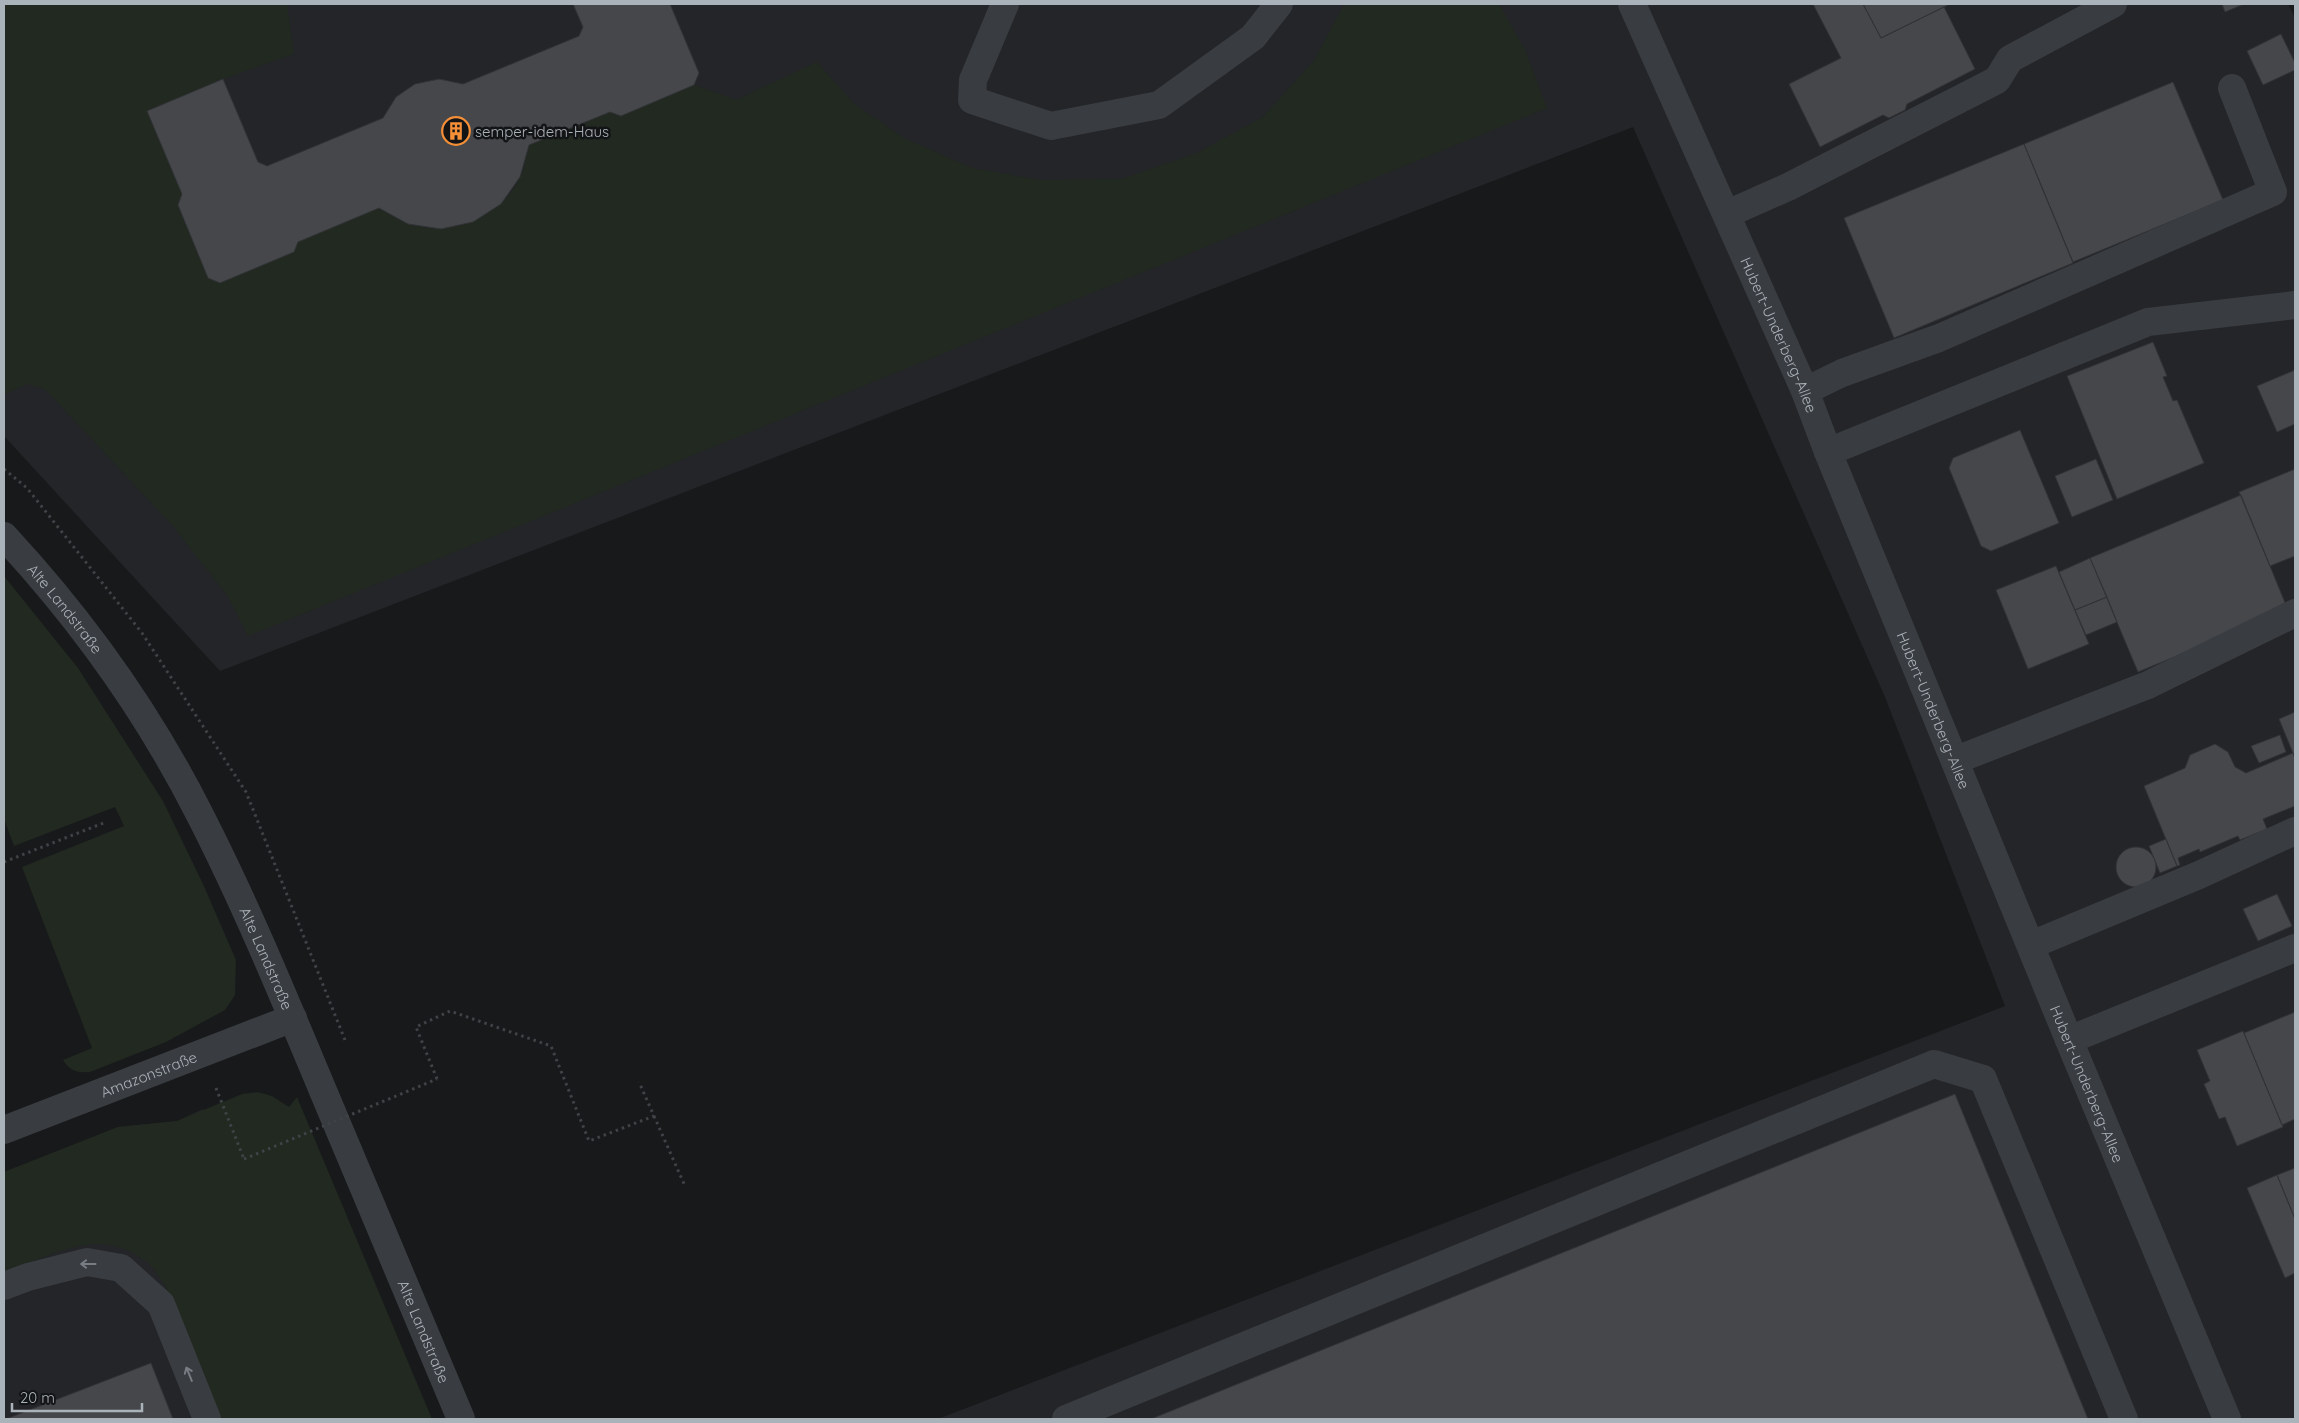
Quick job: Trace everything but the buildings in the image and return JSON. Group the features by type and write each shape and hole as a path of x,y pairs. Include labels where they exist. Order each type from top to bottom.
{"street":[{"path":"1005,4 974,80 972,100 1051,126 1160,105 1252,37 1279,4"},
{"name":"Hubert-Underberg-Allee","path":"1632,4 1805,391 1828,452 1956,760 2069,1040 2228,1419"},
{"path":"1727,214 1788,187 1998,80 2010,58 2113,4"},
{"path":"1805,391 1842,373 1939,338 2273,192 2232,88"},
{"path":"1828,452 2148,322 2295,305"},
{"name":"Alte Landstraße","path":"4,536 72,616 160,743 199,813 230,877 293,1018 461,1419"},
{"path":"1956,760 2148,685 2295,613"},
{"path":"2031,945 2199,875 2295,831"},
{"path":"2069,1040 2295,948"},
{"name":"Amazonstraße","path":"4,1130 293,1018"},
{"path":"1066,1419 1934,1064 1983,1080 2124,1419"},
{"path":"4,1286 28,1277 86,1262 121,1268 161,1304 207,1419"}],"path":[{"path":"4,862 106,822"},
{"path":"202,1053 244,1159 437,1080 416,1027 450,1011 551,1046 589,1142 654,1116"},
{"path":"639,1082 684,1186"}],"shaded area":[{"path":"4,4 2288,4 2295,18 2295,1419 938,1419 2005,1006 1885,697 1633,127 220,671 4,436"},
{"path":"4,4 287,4 294,54 223,79 147,111 182,194 178,205 208,277 220,283 294,252 298,242 379,208 405,223 425,227 442,228 473,221 487,214 511,192 522,174 529,145 610,112 621,116 694,85 736,100 817,62 854,104 904,138 972,168 1041,180 1122,179 1197,153 1263,117 1315,59 1344,4 1499,4 1525,50 1547,108 248,636 227,595 172,525 45,389 27,384 5,394 4,397"},
{"path":"4,576 78,668 163,801 203,884 236,960 235,995 225,1010 166,1042 90,1072 74,1070 68,1067 63,1060 92,1048 22,867 124,826 115,807 14,846 4,819"},
{"path":"258,1092 272,1096 289,1107 297,1097 432,1419 219,1419 178,1313 158,1275 143,1259 130,1251 116,1246 102,1244 83,1245 60,1251 4,1273 4,1172 118,1127 177,1121 242,1094"},
{"path":"203,1109 399,1419 4,1419 4,1172 118,1127 177,1121"}],"place":[{"name":"semper-idem-Haus","path":"456,131"}]}
